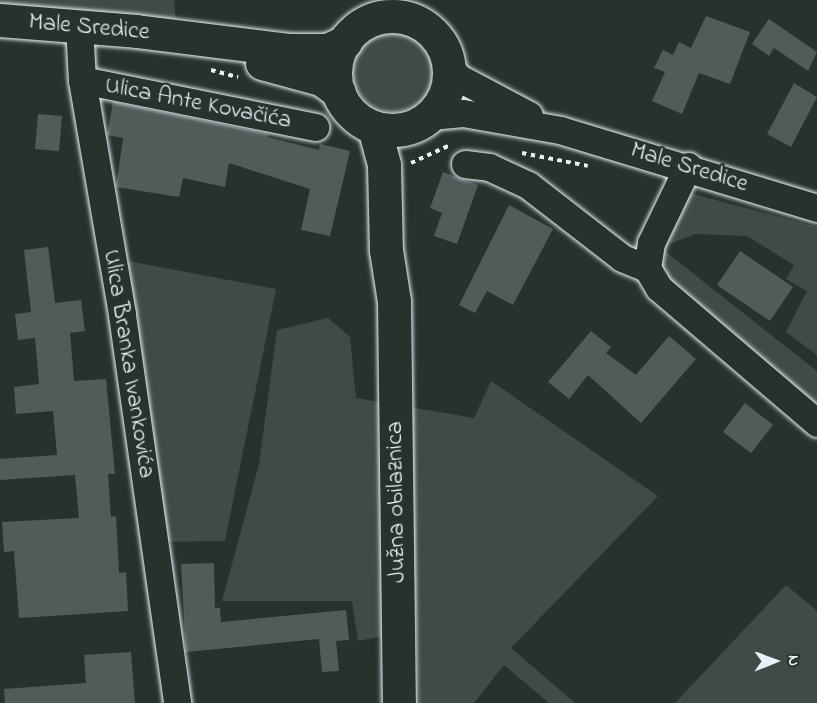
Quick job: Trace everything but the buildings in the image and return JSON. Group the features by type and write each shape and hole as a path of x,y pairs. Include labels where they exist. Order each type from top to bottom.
{"main road":[{"path":"413,11 444,48 449,67 448,85 426,119 406,129 374,127 346,107 339,92 338,57 365,21 413,11"},
{"name":"Male Sredice","path":"0,20 79,25 304,51 327,50 365,21"},
{"name":"Male Sredice","path":"177,37 321,79 339,92"},
{"name":"Južna obilaznica","path":"394,301 405,233 406,165 410,137 426,119"},
{"name":"Južna obilaznica","path":"374,127 384,165 386,250 394,301 399,703"}],"street":[{"name":"Ulica Branka Ivankovića","path":"79,25 82,80 122,315 177,703"},
{"name":"Male Sredice","path":"449,67 459,78 484,93 560,130"},
{"name":"Ulica Ante Kovačića","path":"82,80 315,128"},
{"name":"Male Sredice","path":"426,119 455,112 560,130 688,166 817,208"},
{"path":"465,164 489,167 528,185 622,258 647,268 659,288 817,423"},
{"path":"647,268 651,243 688,166"}],"shaded area":[{"path":"0,0 174,0 177,37 0,20"},
{"path":"393,32 408,35 421,44 430,57 433,72 430,87 421,100 408,109 393,112 378,109 365,100 356,87 353,72 356,57 365,44 378,35"},
{"path":"682,191 817,227 817,355 786,332 807,291 786,279 794,265 747,236 695,234 667,245 666,252 817,371 817,404 685,305 659,281 653,249"},
{"path":"112,258 276,289 225,541 154,542"},
{"path":"328,318 350,337 356,398 474,418 491,381 658,496 511,648 575,703 549,703 504,665 474,703 419,703 415,576 410,562 398,633 358,641 352,601 222,601 259,464 277,330"},
{"path":"786,585 817,611 817,703 675,703"}]}
